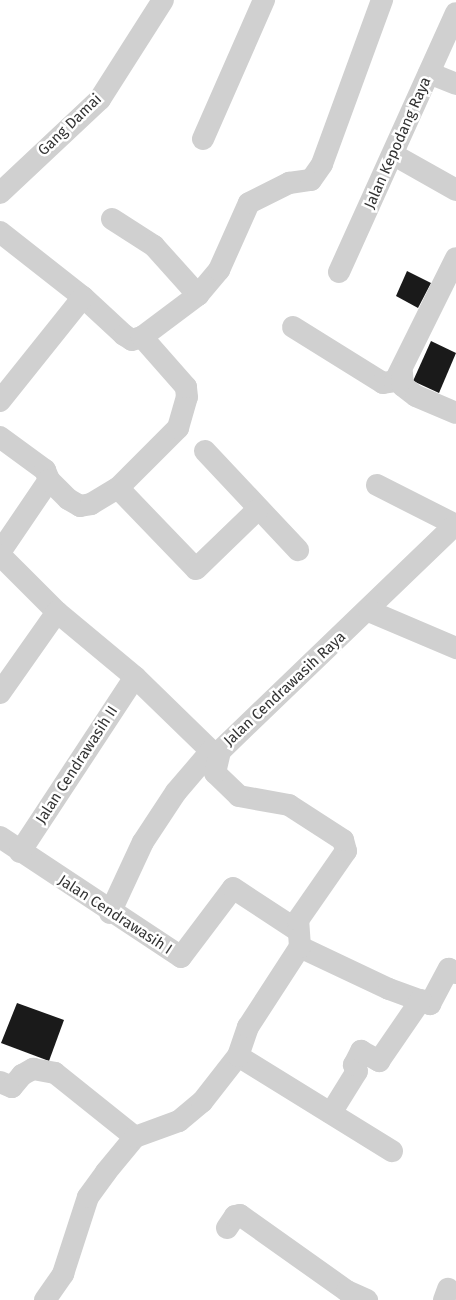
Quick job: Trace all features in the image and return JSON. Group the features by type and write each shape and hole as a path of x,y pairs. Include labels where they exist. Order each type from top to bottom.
{"street":[{"name":"Gang Damai","path":"1,191 100,99 163,0"},
{"path":"203,139 264,0"},
{"path":"0,232 83,297 124,335 132,340 142,337 198,294 219,270 249,203 289,184 311,180 322,164 382,0"},
{"name":"Jalan Kepodang Raya","path":"339,272 394,155 456,14"},
{"path":"429,73 456,84"},
{"path":"394,155 456,190"},
{"path":"112,219 154,246 198,294"},
{"path":"293,327 383,382 396,381 450,287 456,258"},
{"path":"0,401 83,297"},
{"path":"0,437 45,470 49,480 68,499 80,506 91,504 118,488 178,428 187,397 186,387 142,337"},
{"path":"402,373 403,386 416,396 456,413"},
{"path":"205,451 257,510 298,550"},
{"path":"0,553 49,480"},
{"name":"Jalan Cendrawasih Raya","path":"0,553 57,612 135,677 215,751 369,611 456,525 378,485"},
{"path":"118,488 196,569 257,510"},
{"path":"369,611 456,648"},
{"path":"0,693 57,612"},
{"name":"Jalan Cendrawasih II","path":"20,852 135,677"},
{"path":"110,913 143,842 176,792 215,751"},
{"path":"45,1300 63,1274 88,1197 134,1137 179,1121 202,1102 238,1056 248,1027 298,938 298,920 343,856 346,846 344,840 289,805 239,796 215,773 215,751"},
{"name":"Jalan Cendrawasih I","path":"0,838 110,913 181,957 233,888 298,938"},
{"path":"298,938 389,989 430,1004 449,969 456,973"},
{"path":"331,1113 357,1071 354,1066 361,1051 379,1061 421,1000"},
{"path":"238,1056 392,1151"},
{"path":"3,1084 12,1087 22,1075 34,1069 55,1073 134,1137"},
{"path":"227,1228 235,1216 240,1215 347,1290 367,1300"}],"building":[{"path":"407,271 431,283 418,308 396,296"},
{"path":"431,341 456,353 439,393 413,381"},
{"path":"17,1003 64,1020 49,1061 1,1043"}]}
